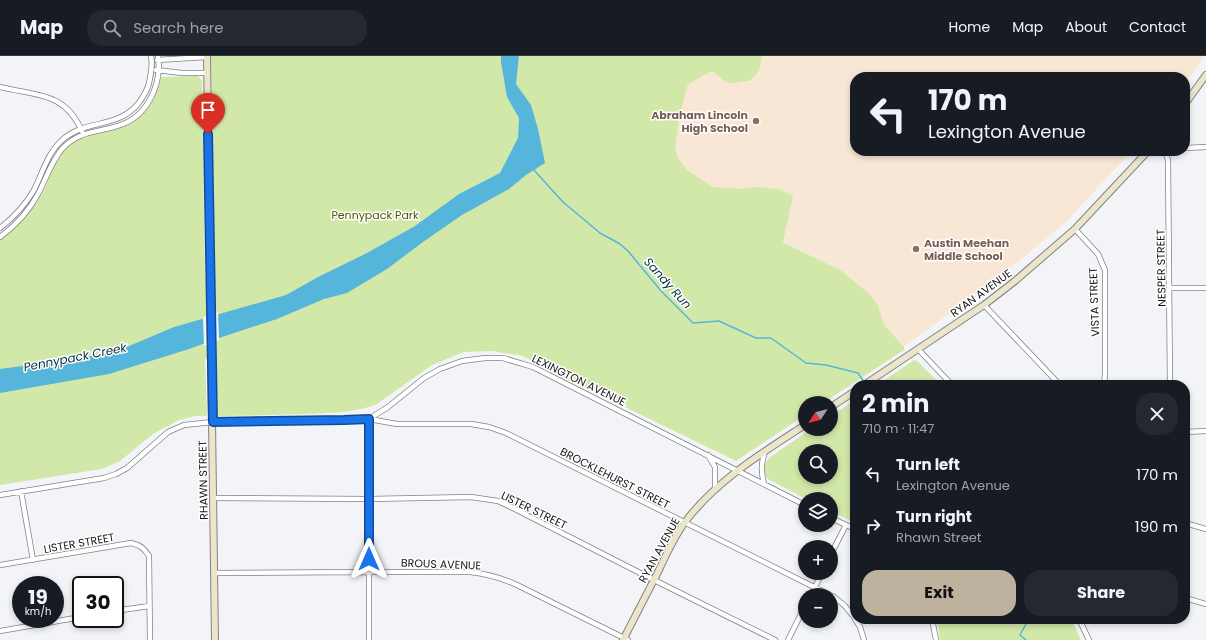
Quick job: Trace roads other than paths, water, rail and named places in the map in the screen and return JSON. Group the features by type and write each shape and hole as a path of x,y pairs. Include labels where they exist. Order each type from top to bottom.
{"street":[{"path":"0,228 19,210 34,190 53,150 70,133 80,128 112,121 128,114 144,97 148,89 152,69 152,58 207,57"},
{"name":"RHAWN STREET","path":"207,57 215,640"},
{"path":"0,237 15,225 24,214 38,195 57,155 73,138 83,134 125,124 139,114 153,94 158,76 158,58"},
{"path":"152,69 182,73 207,73"},
{"path":"1190,97 1206,75"},
{"path":"0,87 57,100 67,108 83,134"},
{"path":"1190,148 1206,147"},
{"name":"RYAN AVENUE","path":"872,380 984,305 1029,269 1075,229 1143,156"},
{"name":"NESPER STREET","path":"1167,156 1168,160 1170,288 1170,380"},
{"path":"19,210 24,214"},
{"name":"VISTA STREET","path":"1075,229 1098,254 1105,270 1104,380"},
{"path":"1170,288 1206,288"},
{"path":"984,305 1055,380"},
{"path":"918,349 947,380"},
{"name":"LEXINGTON AVENUE","path":"0,495 104,478 116,474 136,461 168,432 184,425 213,422 369,419 388,407 424,378 440,368 462,361 485,358 503,358 533,367 708,454 798,501"},
{"path":"838,402 850,394"},
{"path":"369,419 369,640"},
{"name":"BROCKLEHURST STREET","path":"369,419 397,424 471,424 489,427 506,433 684,523 834,596 850,613"},
{"name":"RYAN AVENUE","path":"625,639 684,523 715,488 738,470 798,429"},
{"path":"1190,432 1206,431"},
{"path":"764,484 761,474 761,464 765,451"},
{"path":"708,454 715,467 715,488"},
{"path":"21,491 33,560"},
{"name":"LISTER STREET","path":"213,498 369,499 471,497 498,501 775,640"},
{"path":"838,521 850,527"},
{"path":"1190,524 1206,529"},
{"path":"838,540 846,525"},
{"name":"LISTER STREET","path":"0,566 131,543 139,545 146,550 149,556 149,606"},
{"name":"BROUS AVENUE","path":"215,573 470,572 498,577 517,585 625,639"},
{"path":"815,587 818,580"},
{"path":"1190,599 1206,604"},
{"path":"124,610 149,606 150,640"},
{"path":"0,632 72,619"},
{"path":"788,640 798,620"},
{"name":"BROCKLEHURST STREET","path":"858,624 864,640"},
{"path":"933,624 936,640"},
{"path":"1081,624 1089,640"}],"water":[{"path":"501,56 519,56 516,84 531,105 545,163 526,175 509,189 462,215 387,269 347,293 324,299 277,319 189,349 109,374 0,393 0,369 82,358 122,349 174,327 286,295 415,226 459,194 500,173 518,138 519,118 507,97"}],"waterway":[{"name":"Sandy Run","path":"533,169 563,202 600,233 620,244 628,251 662,292 693,323 719,321 756,338 771,338 806,363 826,365 858,373 863,380"},
{"name":"Sandy Run","path":"1026,624 1020,635 1026,640"}],"place":[{"name":"Abraham Lincoln High School","path":"756,121"},
{"name":"Austin Meehan Middle School","path":"916,249"}],"park label":[{"name":"Pennypack Park","path":"375,215"}],"water label":[{"name":"Pennypack Creek","path":"75,357"}]}
